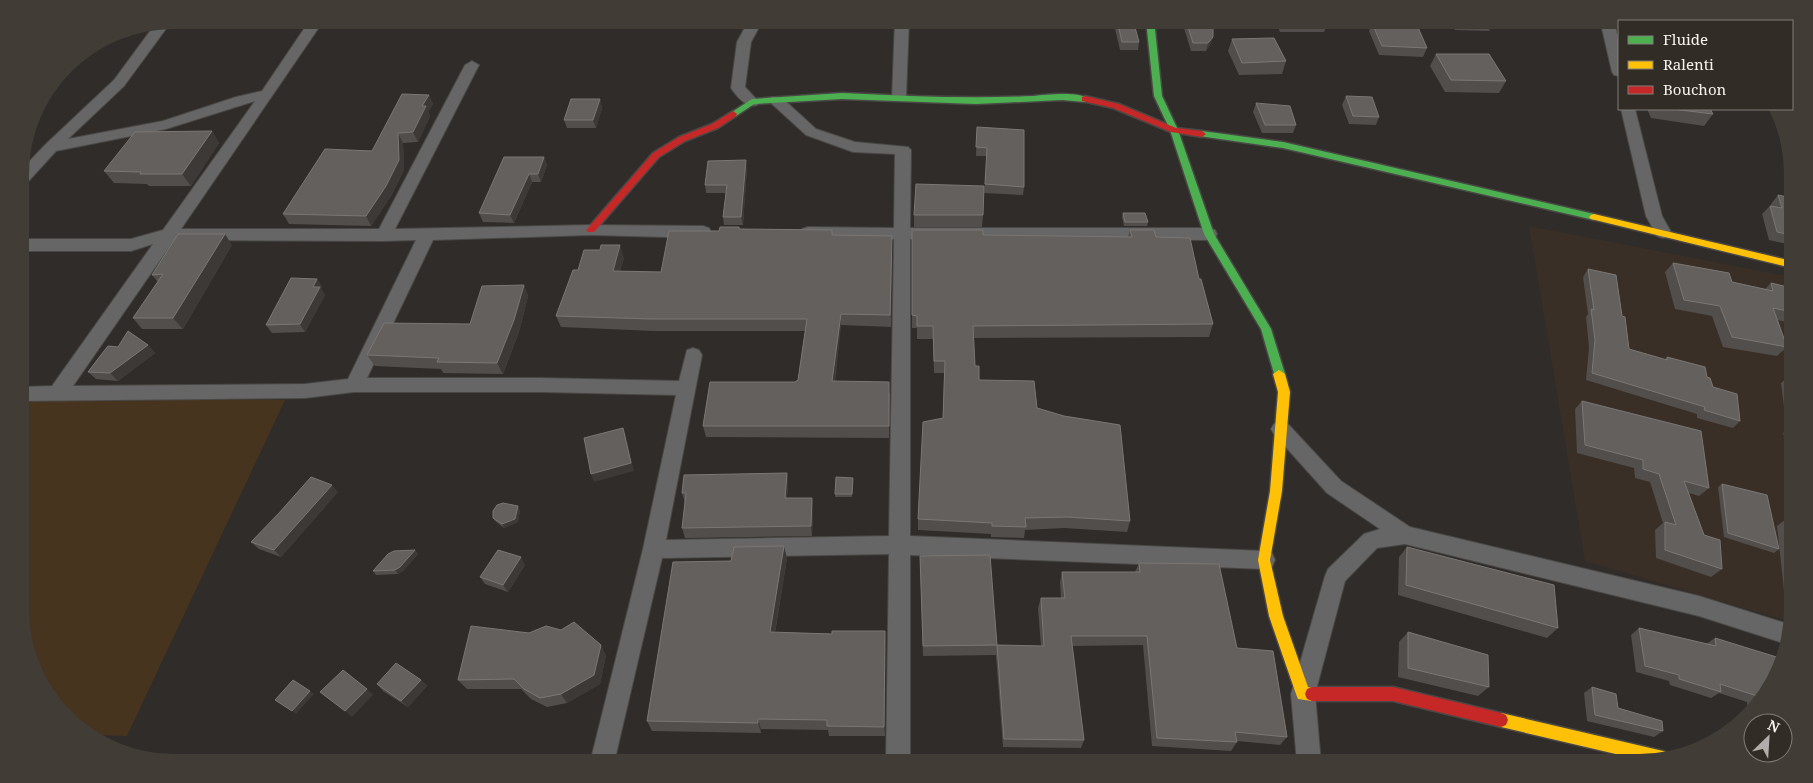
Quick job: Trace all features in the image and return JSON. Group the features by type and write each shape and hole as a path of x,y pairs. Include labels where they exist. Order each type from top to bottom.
{"street":[{"path":"57,394 311,29"},
{"path":"751,29 744,42 738,88 752,102"},
{"path":"899,98 902,29"},
{"path":"1151,29 1158,96 1192,176 1209,234 1266,330 1284,392 1276,491 1264,560 1276,616 1303,694 1308,754"},
{"path":"1609,29 1618,68"},
{"path":"29,171 51,147 119,83 158,30"},
{"path":"384,235 472,65"},
{"path":"51,147 166,124 241,100 267,94"},
{"path":"591,230 656,155 682,139 715,126 752,102 842,96 1008,101 1062,97 1096,100 1116,106 1174,130 1283,145 1663,232 1784,263"},
{"path":"776,100 811,132 853,147 903,150 898,754"},
{"path":"1628,110 1654,216 1663,232"},
{"path":"29,245 131,245 168,234 427,235 591,230 718,232"},
{"path":"795,233 902,235 1209,234"},
{"path":"354,385 427,235"},
{"path":"604,754 654,549 693,355"},
{"path":"29,394 305,391 354,385 541,385 687,388"},
{"path":"1281,429 1334,487 1405,535 1699,606 1782,632"},
{"path":"1303,694 1336,576 1371,540 1405,535"},
{"path":"654,549 899,545 1264,560"},
{"path":"1303,694 1393,694 1645,754"}],"shaded area":[{"path":"1529,226 1784,275 1784,620 1585,561"},
{"path":"29,399 285,400 127,736 101,735 71,712 48,682 34,647 29,609"}],"building":[{"path":"1119,29 1135,29 1139,42 1122,42"},
{"path":"1189,29 1213,29 1213,37 1208,43 1193,43"},
{"path":"1375,29 1419,29 1427,48 1382,46"},
{"path":"1274,38 1286,61 1242,63 1232,39"},
{"path":"1436,54 1489,54 1506,81 1451,80"},
{"path":"402,94 429,95 422,106 426,106 413,132 398,133 399,160 386,186 366,216 283,214 325,149 372,151"},
{"path":"1346,96 1372,97 1379,117 1353,116"},
{"path":"571,99 600,99 593,120 564,120"},
{"path":"1256,103 1290,106 1296,125 1265,125"},
{"path":"1680,110 1711,110 1713,114"},
{"path":"977,127 1024,130 1024,187 985,184 987,148 976,147"},
{"path":"212,131 182,174 140,174 141,172 104,171 135,132"},
{"path":"504,157 544,157 538,174 529,174 510,215 479,213"},
{"path":"746,160 741,217 723,217 727,185 705,185 708,161"},
{"path":"916,184 984,186 983,215 914,215"},
{"path":"1778,195 1784,196 1784,233 1777,232 1770,206 1782,208"},
{"path":"1123,213 1145,213 1148,222 1125,222"},
{"path":"720,227 832,230 832,235 892,236 890,315 841,314 832,381 889,382 889,426 703,426 710,382 795,382 798,380 807,319 651,319 556,316 573,270 578,270 584,250 600,250 601,245 620,245 613,271 661,272 669,231 719,231"},
{"path":"912,230 983,230 983,235 1132,237 1130,230 1154,230 1156,237 1190,238 1199,279 1201,279 1213,324 973,326 975,366 979,366 979,380 1034,381 1037,408 1064,416 1120,425 1130,521 1067,517 1025,518 1026,527 992,526 992,523 918,519 923,422 943,418 945,361 934,361 933,326 917,326 917,316 912,315"},
{"path":"178,234 225,234 173,318 133,318 163,274 152,275"},
{"path":"1673,263 1729,273 1732,282 1773,291 1771,283 1784,286 1784,310 1773,308 1784,339 1784,346 1732,337 1720,306 1684,300"},
{"path":"1588,269 1616,275 1622,316 1625,317 1629,349 1667,360 1667,357 1705,367 1707,377 1710,378 1713,387 1737,394 1740,421 1704,410 1705,407 1592,373 1595,340 1591,309 1594,310"},
{"path":"291,278 317,279 313,287 320,287 300,324 266,325"},
{"path":"524,285 514,320 497,363 437,362 439,358 367,355 384,323 470,324 482,286"},
{"path":"128,331 148,345 110,373 88,372 108,346 118,347"},
{"path":"1582,401 1701,431 1709,488 1684,481 1704,535 1720,540 1722,569 1665,550 1665,522 1676,525 1659,474 1643,469 1643,460 1585,445"},
{"path":"623,428 631,463 591,474 584,438"},
{"path":"787,473 785,498 812,498 811,526 682,528 686,493 682,493 684,475"},
{"path":"311,477 332,485 274,550 251,542 279,513"},
{"path":"836,477 853,478 852,494 835,494"},
{"path":"1722,484 1767,495 1779,549 1728,533"},
{"path":"503,503 518,506 515,519 502,524 493,518 493,511 497,505"},
{"path":"784,546 770,632 832,634 832,631 885,631 884,727 827,726 827,720 758,719 758,723 647,721 673,562 731,561 734,547"},
{"path":"1407,547 1554,585 1558,628 1406,585"},
{"path":"415,550 395,570 373,571 388,554 394,551"},
{"path":"498,550 521,557 503,585 480,577"},
{"path":"990,555 997,645 923,646 920,556"},
{"path":"1139,563 1219,564 1237,648 1273,651 1287,737 1235,732 1237,742 1157,738 1147,636 1071,636 1084,740 1004,739 997,645 1044,646 1041,598 1065,598 1062,572 1140,572"},
{"path":"574,622 601,645 594,675 561,694 540,698 524,689 514,679 458,680 471,626 529,633 546,626 561,630"},
{"path":"1639,628 1716,646 1715,638 1777,657 1765,682 1756,696 1720,684 1721,692 1679,679 1679,675 1645,666"},
{"path":"1408,632 1488,655 1489,687 1408,668"},
{"path":"396,663 421,680 401,701 377,684"},
{"path":"343,670 367,689 345,711 320,692"},
{"path":"293,680 310,691 292,711 275,700"},
{"path":"1592,687 1616,694 1618,708 1662,721 1663,731 1595,715"}],"traffic: fast":[{"path":"1151,29 1158,96 1174,130 1209,234 1266,329 1279,374"},
{"path":"733,114 752,102 842,96 976,101 1062,97 1085,99"},
{"path":"1202,134 1283,145 1594,217"}],"traffic: slow":[{"path":"1594,217 1784,263"},
{"path":"1279,374 1284,392 1276,491 1264,560 1276,616 1303,694 1312,694"},
{"path":"1501,720 1646,754"}],"traffic: jam":[{"path":"1085,99 1116,106 1174,130 1202,134"},
{"path":"591,230 656,155 682,139 715,126 733,114"},
{"path":"1312,694 1393,694 1501,720"}]}
